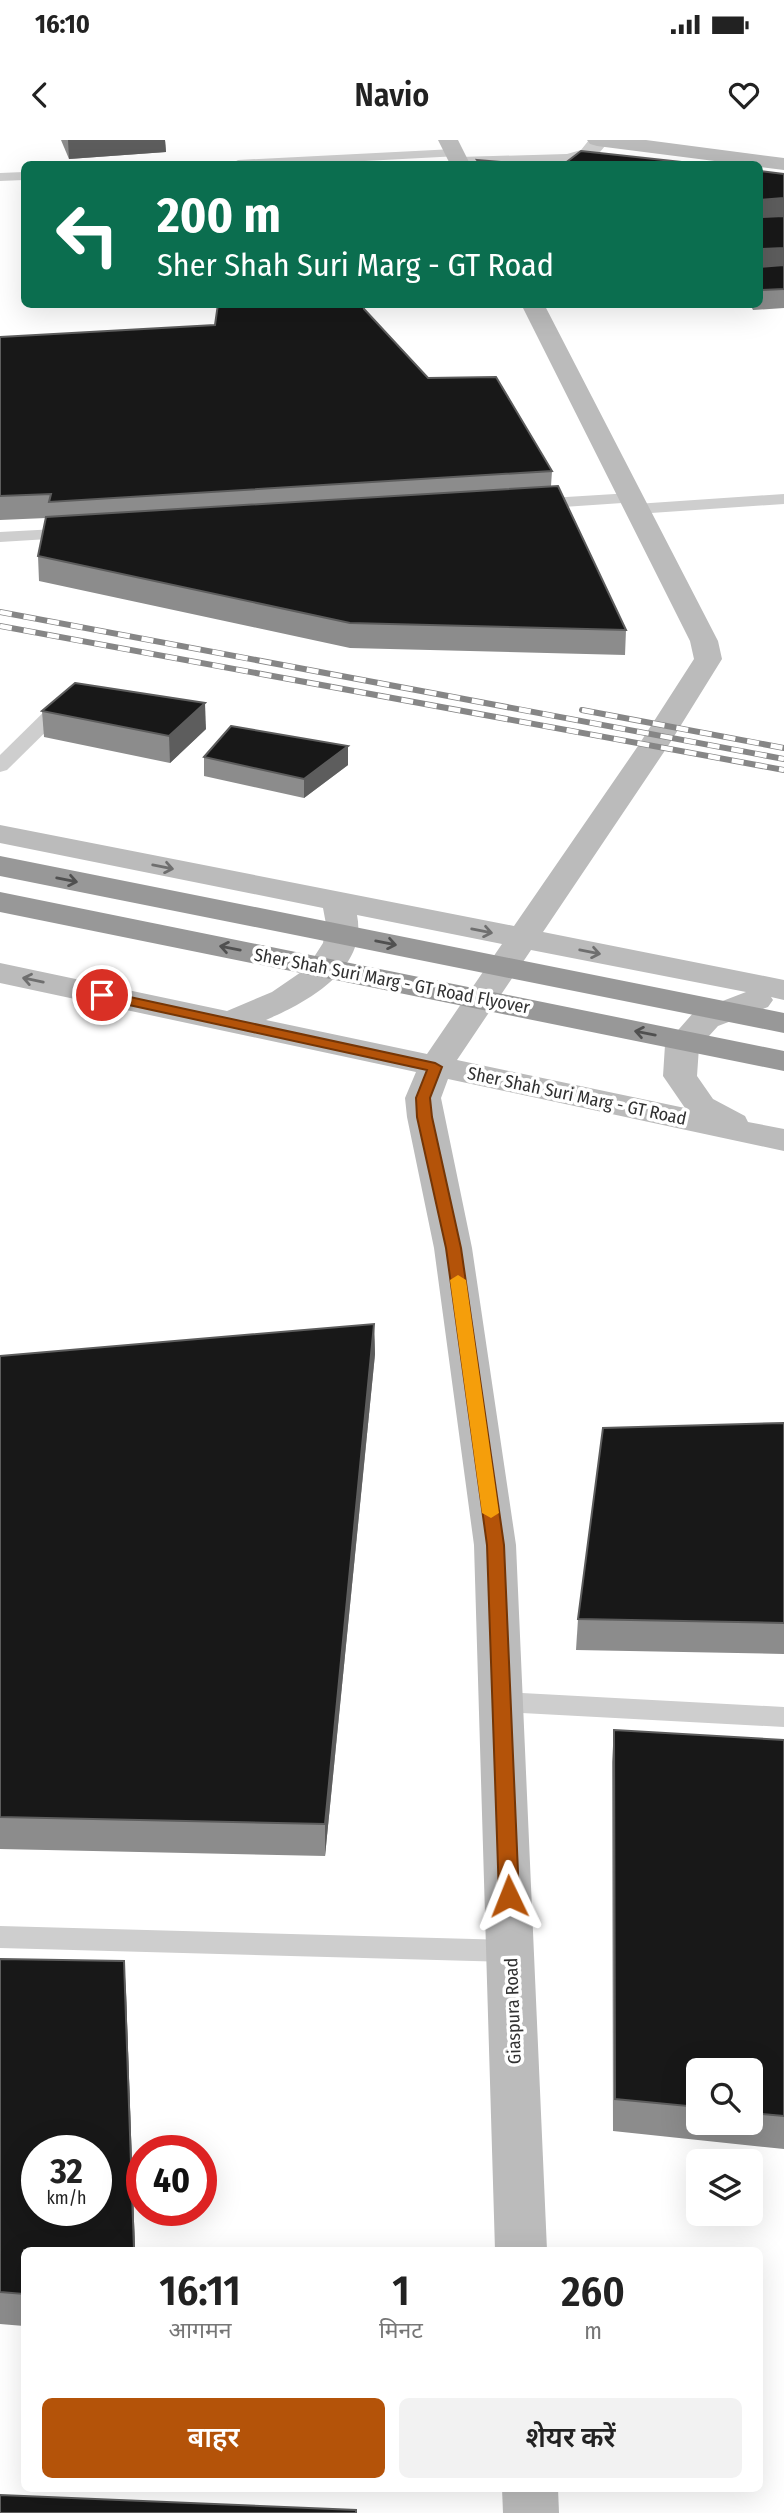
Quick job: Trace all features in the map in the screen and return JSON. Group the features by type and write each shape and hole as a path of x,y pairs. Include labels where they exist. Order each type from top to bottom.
{"highway":[{"name":"Sher Shah Suri Marg - GT Road Flyover","path":"0,866 784,1023"},
{"name":"Sher Shah Suri Marg - GT Road Flyover","path":"0,902 784,1061"}],"street":[{"path":"455,155 569,160 588,154 599,140 761,161"},
{"path":"677,140 784,154"},
{"path":"763,161 784,164"},
{"path":"534,308 634,503"},
{"name":"Giaspura Road","path":"522,2247 495,1545 453,1248 423,1098 435,1067 653,746 708,659 704,641 634,503"},
{"path":"0,834 784,990"},
{"path":"229,1022 269,1008 300,990 324,970 338,947 342,924 337,902"},
{"name":"Sher Shah Suri Marg - GT Road","path":"0,973 784,1140"},
{"path":"743,1131 701,1106 680,1076 682,1045 706,1019 748,1001 784,996"},
{"path":"530,2492 531,2513"}],"lane":[{"path":"310,161 455,155"},
{"path":"0,177 21,176"},
{"path":"521,505 784,499"},
{"path":"0,537 96,531"},
{"path":"0,766 81,685"},
{"path":"501,1702 784,1717"},
{"path":"0,1937 511,1951"}],"building":[{"path":"581,151 673,161 568,161"},
{"path":"763,171 784,174 784,198 763,200"},
{"path":"784,216 784,248 763,249 763,217"},
{"path":"784,265 784,289 763,290 763,267"},
{"path":"217,308 364,308 428,378 496,377 552,471 49,502 51,494 0,496 0,337 215,325"},
{"path":"558,486 626,630 350,623 38,556 46,517"},
{"path":"75,683 205,703 169,736 42,711"},
{"path":"231,726 348,746 304,779 204,757"},
{"path":"374,1324 325,1824 0,1817 0,1356"},
{"path":"784,1423 784,1623 578,1619 603,1428"},
{"path":"614,1730 784,1740 784,2116 763,2114 763,2058 686,2058 686,2106 615,2099"},
{"path":"0,1959 124,1961 130,2135 126,2135 126,2226 133,2226 134,2247 21,2247 21,2294 0,2292"},
{"path":"0,2495 356,2510 356,2513 0,2513"}],"railway":[{"path":"0,612 784,759"},
{"path":"0,626 784,770"},
{"path":"582,710 784,748"}],"slow traffic":[{"path":"458,1280 491,1513"}],"route":[{"path":"102,995 435,1067 423,1098 425,1117 453,1248 495,1545 509,1896"}]}
